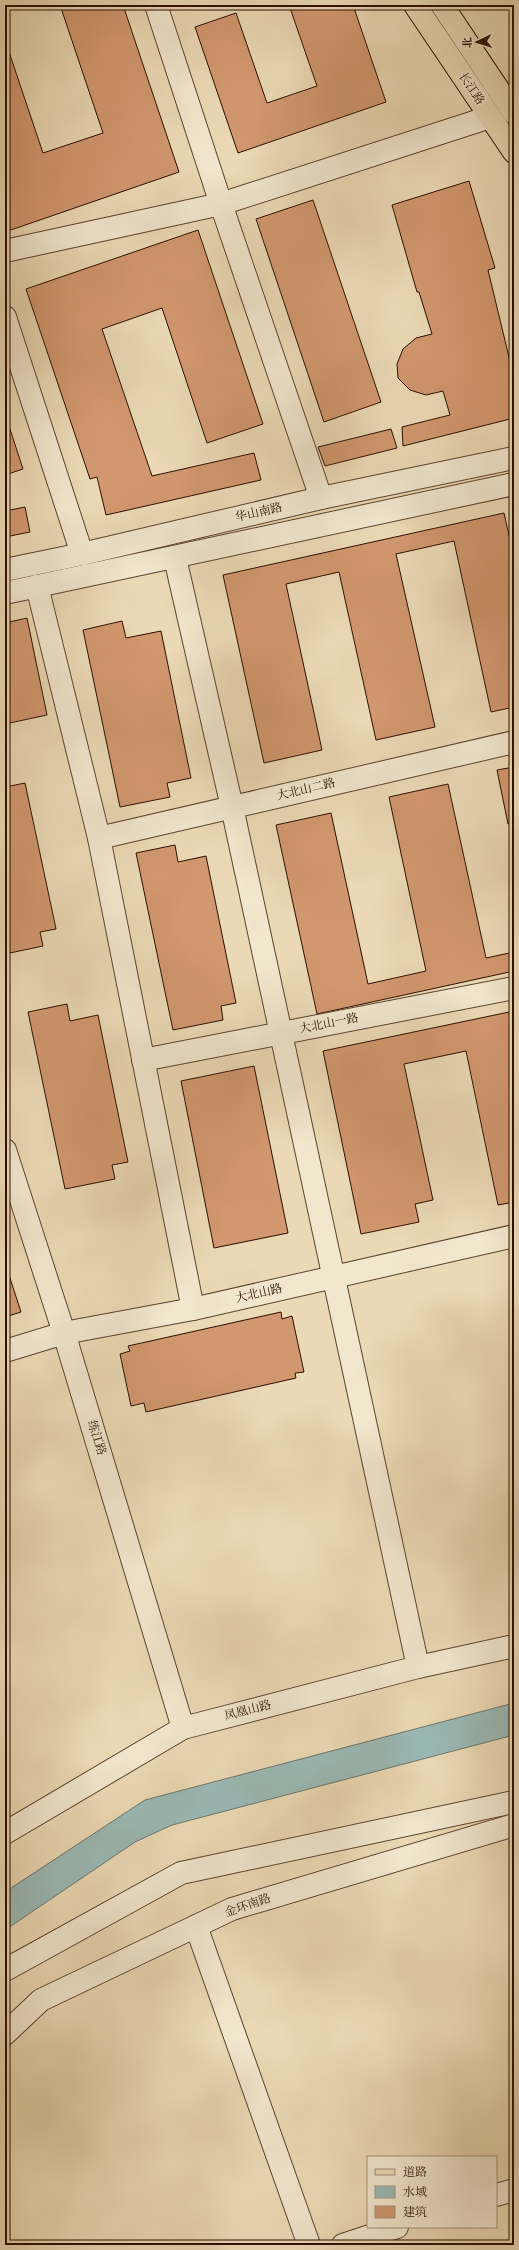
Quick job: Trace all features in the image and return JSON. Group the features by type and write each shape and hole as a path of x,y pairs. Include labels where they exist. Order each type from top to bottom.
{"main road":[{"name":"长江路","path":"415,5 514,152"},
{"name":"长江路","path":"442,5 514,112"}],"street":[{"path":"156,5 221,204 321,498"},
{"path":"5,251 221,204 490,117"},
{"path":"5,317 82,554"},
{"name":"华山南路","path":"5,570 82,554 321,498 514,458"},
{"path":"5,593 175,558 514,484"},
{"path":"175,558 232,807 279,1033 418,1667"},
{"path":"37,586 99,838 193,1309"},
{"name":"大北山二路","path":"99,838 514,742"},
{"name":"大北山一路","path":"143,1060 514,988"},
{"name":"练江路","path":"5,1150 64,1333 183,1728"},
{"name":"大北山路","path":"5,1351 64,1333 193,1309 514,1236"},
{"name":"凤凰山路","path":"5,1833 183,1728 418,1667 514,1646"},
{"path":"5,1970 181,1873 514,1802"},
{"name":"金环南路","path":"5,2034 41,2000 232,1909 514,1826"},
{"path":"196,1926 309,2245"},
{"path":"5,2020 29,2012"},
{"path":"497,2195 514,2190"},
{"path":"343,2245 394,2228"}],"water":[{"path":"514,1703 514,1735 172,1825 135,1842 5,1930 5,1892 145,1800"}],"building":[{"path":"60,5 123,5 179,172 5,232 5,47 7,46 43,153 103,133"},
{"path":"289,5 353,5 386,102 238,153 195,27 236,13 267,103 317,86"},
{"path":"469,181 495,268 488,270 514,378 514,418 403,446 402,427 450,415 443,391 426,395 410,390 398,378 397,364 403,349 416,338 432,334 419,292 417,292 392,205"},
{"path":"313,200 381,402 324,422 256,219"},
{"path":"198,230 263,424 207,443 162,308 102,329 152,476 254,453 261,480 106,515 97,477 90,479 26,289"},
{"path":"8,423 23,469 5,475 5,424"},
{"path":"391,429 397,448 325,466 318,447"},
{"path":"25,507 30,532 5,537 5,511"},
{"path":"504,513 514,558 514,707 491,712 454,541 396,554 435,727 376,740 339,572 286,584 322,750 264,763 223,575"},
{"path":"27,618 47,715 5,724 5,623"},
{"path":"122,621 126,638 161,631 191,778 167,783 170,797 120,807 83,630"},
{"path":"514,767 514,823 508,824 497,770"},
{"path":"25,783 56,929 40,932 43,946 5,954 5,787"},
{"path":"448,784 486,958 514,952 514,971 317,1014 276,825 331,813 368,984 426,971 389,797"},
{"path":"175,845 178,862 206,856 236,1003 221,1006 223,1020 173,1030 136,853"},
{"path":"67,1004 70,1021 98,1015 128,1162 112,1165 115,1179 65,1189 28,1012"},
{"path":"514,1011 514,1202 498,1205 466,1051 404,1064 433,1200 415,1204 419,1222 361,1234 323,1051"},
{"path":"254,1066 288,1233 214,1248 181,1081"},
{"path":"5,1272 8,1272 21,1312 5,1317"},
{"path":"281,1312 282,1319 292,1316 304,1372 295,1373 296,1378 146,1412 144,1403 131,1406 120,1354 130,1351 128,1346"}]}
